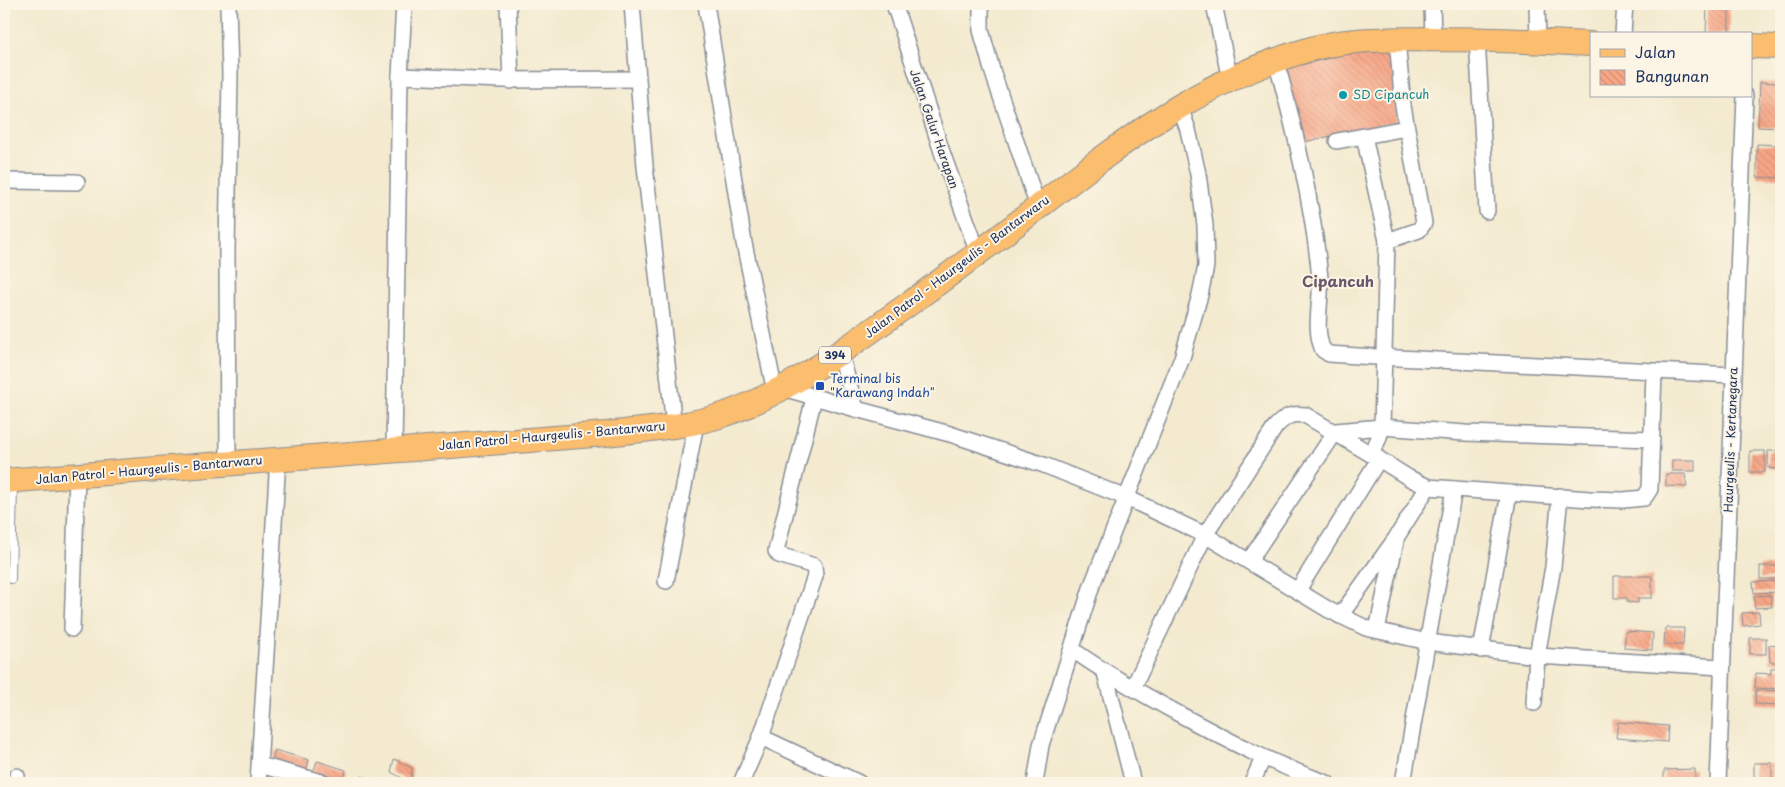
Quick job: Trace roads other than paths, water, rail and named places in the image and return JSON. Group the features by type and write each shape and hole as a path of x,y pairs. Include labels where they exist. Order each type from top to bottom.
{"main road":[{"name":"Jalan Patrol - Haurgeulis - Bantarwaru","path":"8,481 228,462 278,460 394,449 606,434 685,424 727,413 779,390 840,352 978,253 1135,134 1179,104 1230,80 1276,61 1327,45 1397,39 1477,39 1590,44"},
{"path":"1752,46 1781,47"},
{"path":"1752,61 1781,61"}],"street":[{"path":"228,4 230,74 227,252 228,462"},
{"path":"394,449 400,76 404,4"},
{"path":"508,4 511,80"},
{"path":"632,4 637,79 685,424 666,581"},
{"path":"706,4 744,243 779,390 950,434 1044,465 1127,498 1204,535 1351,622 1377,630 1428,642 1481,650 1537,656 1721,667"},
{"name":"Jalan Galur Harapan","path":"894,4 942,155 978,253"},
{"path":"1214,4 1230,80"},
{"path":"1432,4 1433,39"},
{"path":"1537,4 1538,41"},
{"path":"1623,32 1625,4"},
{"path":"981,9 981,30 992,70 1038,207"},
{"path":"1387,241 1419,230 1424,223 1406,128 1397,39"},
{"path":"1477,39 1486,211"},
{"path":"1276,61 1298,146 1312,223 1320,280 1320,343 1322,350 1330,354 1733,375"},
{"path":"400,76 511,80 637,79"},
{"name":"Haurgeulis - Kertanegara","path":"1718,783 1721,667 1745,98"},
{"path":"1036,783 1041,746 1097,572 1182,358 1193,327 1206,266 1206,234 1198,174 1188,130 1179,104"},
{"path":"1337,141 1406,128"},
{"path":"1298,590 1375,456 1382,427 1387,241 1364,136"},
{"path":"4,181 77,182"},
{"path":"840,352 856,409"},
{"path":"1132,688 1204,535 1276,426 1286,416 1295,413 1305,414 1428,487 1624,500 1644,498 1650,489 1654,372"},
{"path":"741,783 761,736 815,576 814,566 779,556 776,551 814,398"},
{"path":"1336,431 1382,427 1465,433 1652,439"},
{"path":"1249,561 1336,431"},
{"path":"258,783 278,460"},
{"path":"72,629 77,476"},
{"path":"1340,616 1396,538 1428,487"},
{"path":"1403,783 1454,489"},
{"path":"1481,650 1509,493"},
{"path":"1534,704 1537,656 1553,567 1560,496"},
{"path":"1377,630 1396,538"},
{"path":"1073,650 1105,673 1263,758 1326,783"},
{"path":"1105,673 1133,783"},
{"path":"761,736 859,783"},
{"path":"1252,783 1263,758"},
{"path":"260,765 325,783"}],"lane":[{"path":"8,481 11,579"}],"place":[{"name":"SD Cipancuh","path":"1343,95"},
{"name":"Terminal bis \"Karawang Indah\"","path":"820,386"}],"district":[{"name":"Cipancuh","path":"1338,282"}]}
